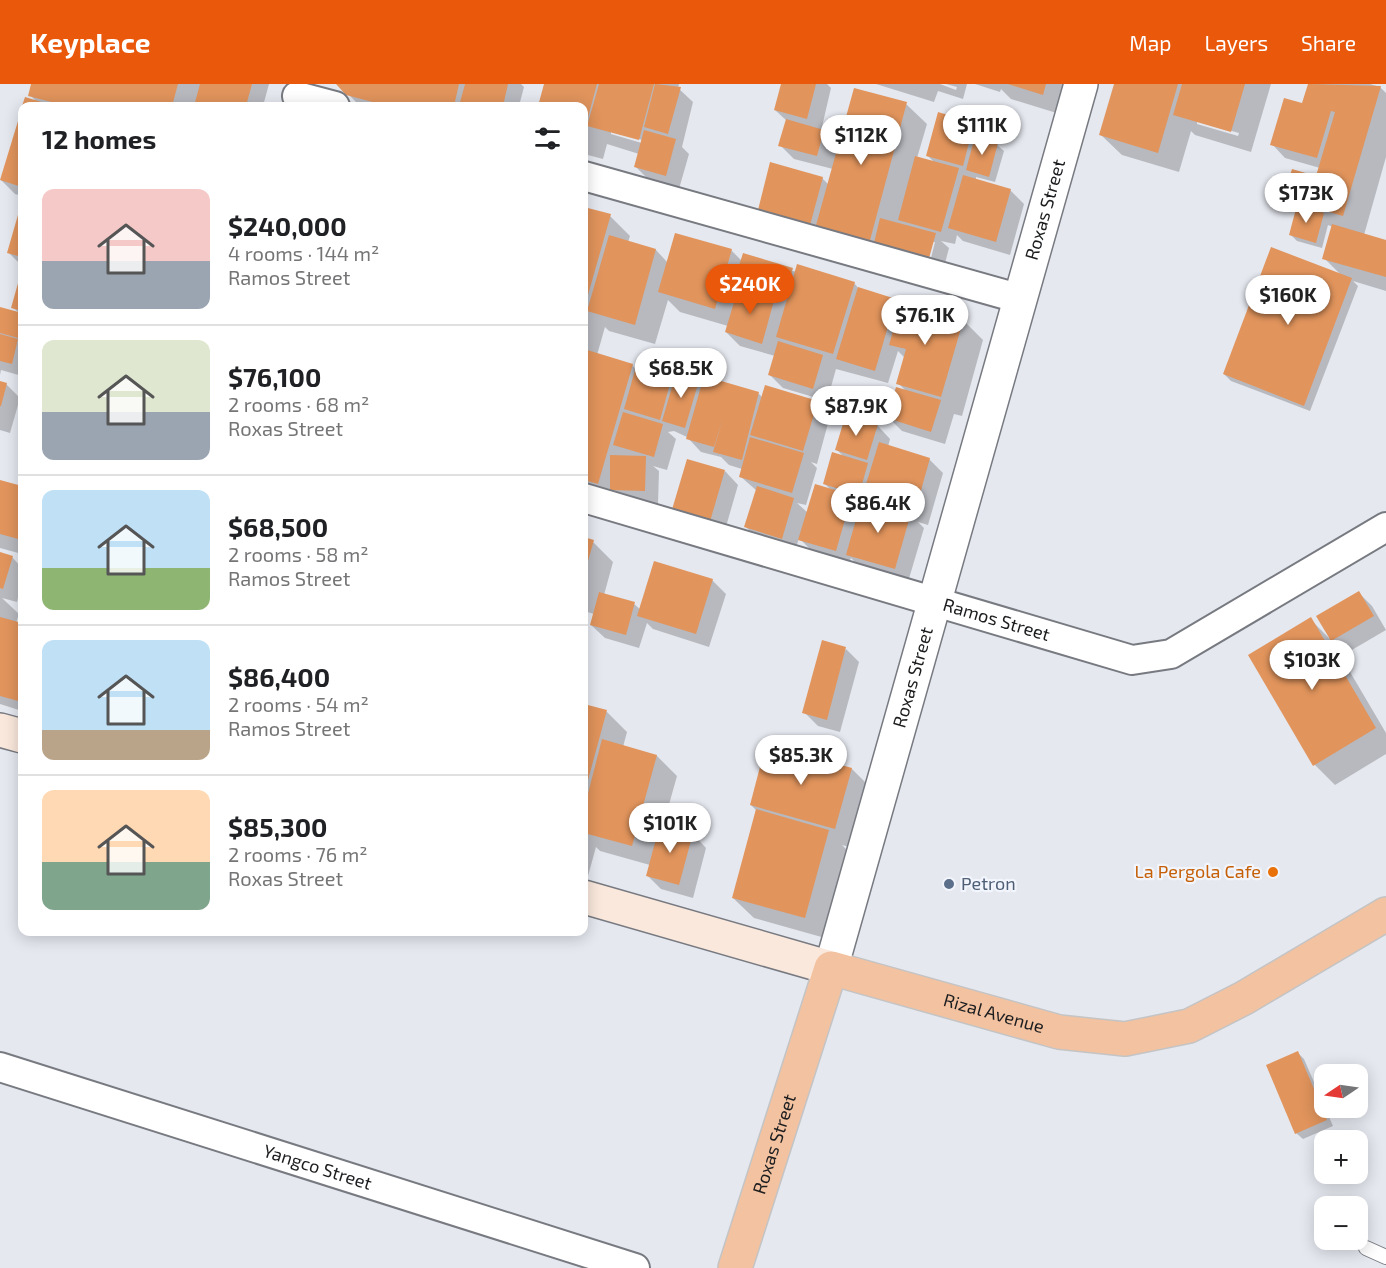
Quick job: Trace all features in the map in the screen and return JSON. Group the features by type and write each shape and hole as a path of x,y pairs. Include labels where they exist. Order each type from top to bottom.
{"highway":[{"name":"Rizal Avenue","path":"831,968 1059,1032 1125,1039 1189,1026 1244,998 1386,914"},
{"name":"Roxas Street","path":"735,1268 831,968"}],"main road":[{"path":"0,729 18,735"},
{"name":"Rizal Avenue","path":"588,898 831,968"}],"street":[{"name":"Roxas Street","path":"831,968 1081,84"},
{"path":"298,95 322,102"},
{"path":"588,177 1021,299"},
{"name":"Ramos Street","path":"588,499 1132,660 1151,659 1171,654 1386,527"},
{"name":"Yangco Street","path":"0,1067 635,1268"}],"lane":[{"path":"1368,1249 1386,1257"}],"building":[{"path":"31,84 178,84 173,102 51,102 28,96"},
{"path":"200,84 252,84 247,102 195,102"},
{"path":"336,84 459,84 455,102 373,102 346,95"},
{"path":"465,84 508,84 504,102 460,102"},
{"path":"544,84 597,84 588,117 588,102 539,102"},
{"path":"599,84 654,84 639,140 588,126"},
{"path":"655,84 681,87 668,134 644,127"},
{"path":"781,84 816,84 807,119 774,110"},
{"path":"1008,84 1046,84 1043,95"},
{"path":"1114,84 1178,84 1158,153 1099,135"},
{"path":"1182,84 1245,84 1231,132 1173,115"},
{"path":"1308,84 1381,86 1343,216 1283,199 1292,169 1316,176 1335,112 1331,111 1317,158 1270,145 1284,98 1302,103"},
{"path":"854,88 907,102 869,244 815,229"},
{"path":"25,97 42,102 23,102"},
{"path":"938,112 974,123 963,166 926,156"},
{"path":"786,119 824,130 817,156 778,146"},
{"path":"18,121 18,186 0,180"},
{"path":"644,130 676,139 666,176 634,167"},
{"path":"975,136 998,143 989,177 966,170"},
{"path":"915,156 959,168 941,232 898,220"},
{"path":"770,162 823,177 809,229 757,214"},
{"path":"963,175 1011,189 996,242 948,228"},
{"path":"1297,205 1324,213 1316,243 1289,235"},
{"path":"588,208 611,214 588,295"},
{"path":"18,215 18,256 7,253"},
{"path":"880,218 936,233 928,262 873,247"},
{"path":"1332,224 1386,240 1386,277 1322,259"},
{"path":"675,233 732,249 715,309 658,292"},
{"path":"609,235 656,249 635,325 588,311"},
{"path":"1271,247 1352,278 1304,406 1223,374"},
{"path":"743,253 793,268 784,298 734,282"},
{"path":"797,264 855,282 833,354 776,337"},
{"path":"18,283 18,310 11,308"},
{"path":"739,286 775,297 762,344 725,332"},
{"path":"858,287 896,299 875,371 836,359"},
{"path":"902,300 964,318 941,397 896,384 906,349 889,345"},
{"path":"0,307 18,312 18,338 0,333"},
{"path":"0,334 18,339 12,364 0,361"},
{"path":"778,341 823,355 813,389 768,375"},
{"path":"588,350 633,364 598,484 588,481"},
{"path":"637,363 673,373 660,420 624,409"},
{"path":"677,370 700,377 685,428 662,421"},
{"path":"704,376 759,392 742,460 713,452 723,418 714,447 686,439"},
{"path":"0,381 7,383 1,406 0,406"},
{"path":"765,385 818,401 803,451 750,435"},
{"path":"896,387 941,400 931,432 887,418"},
{"path":"623,412 663,424 654,457 613,445"},
{"path":"846,414 878,424 867,460 835,450"},
{"path":"750,437 804,453 792,493 739,477"},
{"path":"879,442 930,458 915,512 862,497"},
{"path":"832,452 868,463 859,495 823,484"},
{"path":"610,455 646,456 645,491 610,490"},
{"path":"687,459 725,470 709,525 671,513"},
{"path":"0,480 18,485 18,539 0,534"},
{"path":"815,484 852,495 836,551 798,540"},
{"path":"757,486 794,498 782,539 744,527"},
{"path":"862,498 911,513 895,569 846,555"},
{"path":"588,538 594,540 588,561"},
{"path":"0,552 13,556 3,589 0,588"},
{"path":"654,561 713,579 696,634 637,616"},
{"path":"1359,591 1374,616 1331,641 1316,616"},
{"path":"599,592 635,602 626,635 590,625"},
{"path":"0,617 18,622 18,701 0,696"},
{"path":"1311,617 1376,728 1313,766 1248,655"},
{"path":"822,640 846,647 827,720 802,713"},
{"path":"588,705 607,710 588,780"},
{"path":"602,739 657,755 632,846 588,834 588,793"},
{"path":"766,744 852,768 835,829 750,805"},
{"path":"756,809 829,830 805,918 732,898"},
{"path":"660,824 693,833 679,885 646,876"},
{"path":"1298,1051 1314,1089 1314,1118 1326,1118 1327,1120 1295,1134 1266,1065"}],"place":[{"name":"La Pergola Cafe","path":"1273,872"},
{"name":"Petron","path":"949,884"}]}
